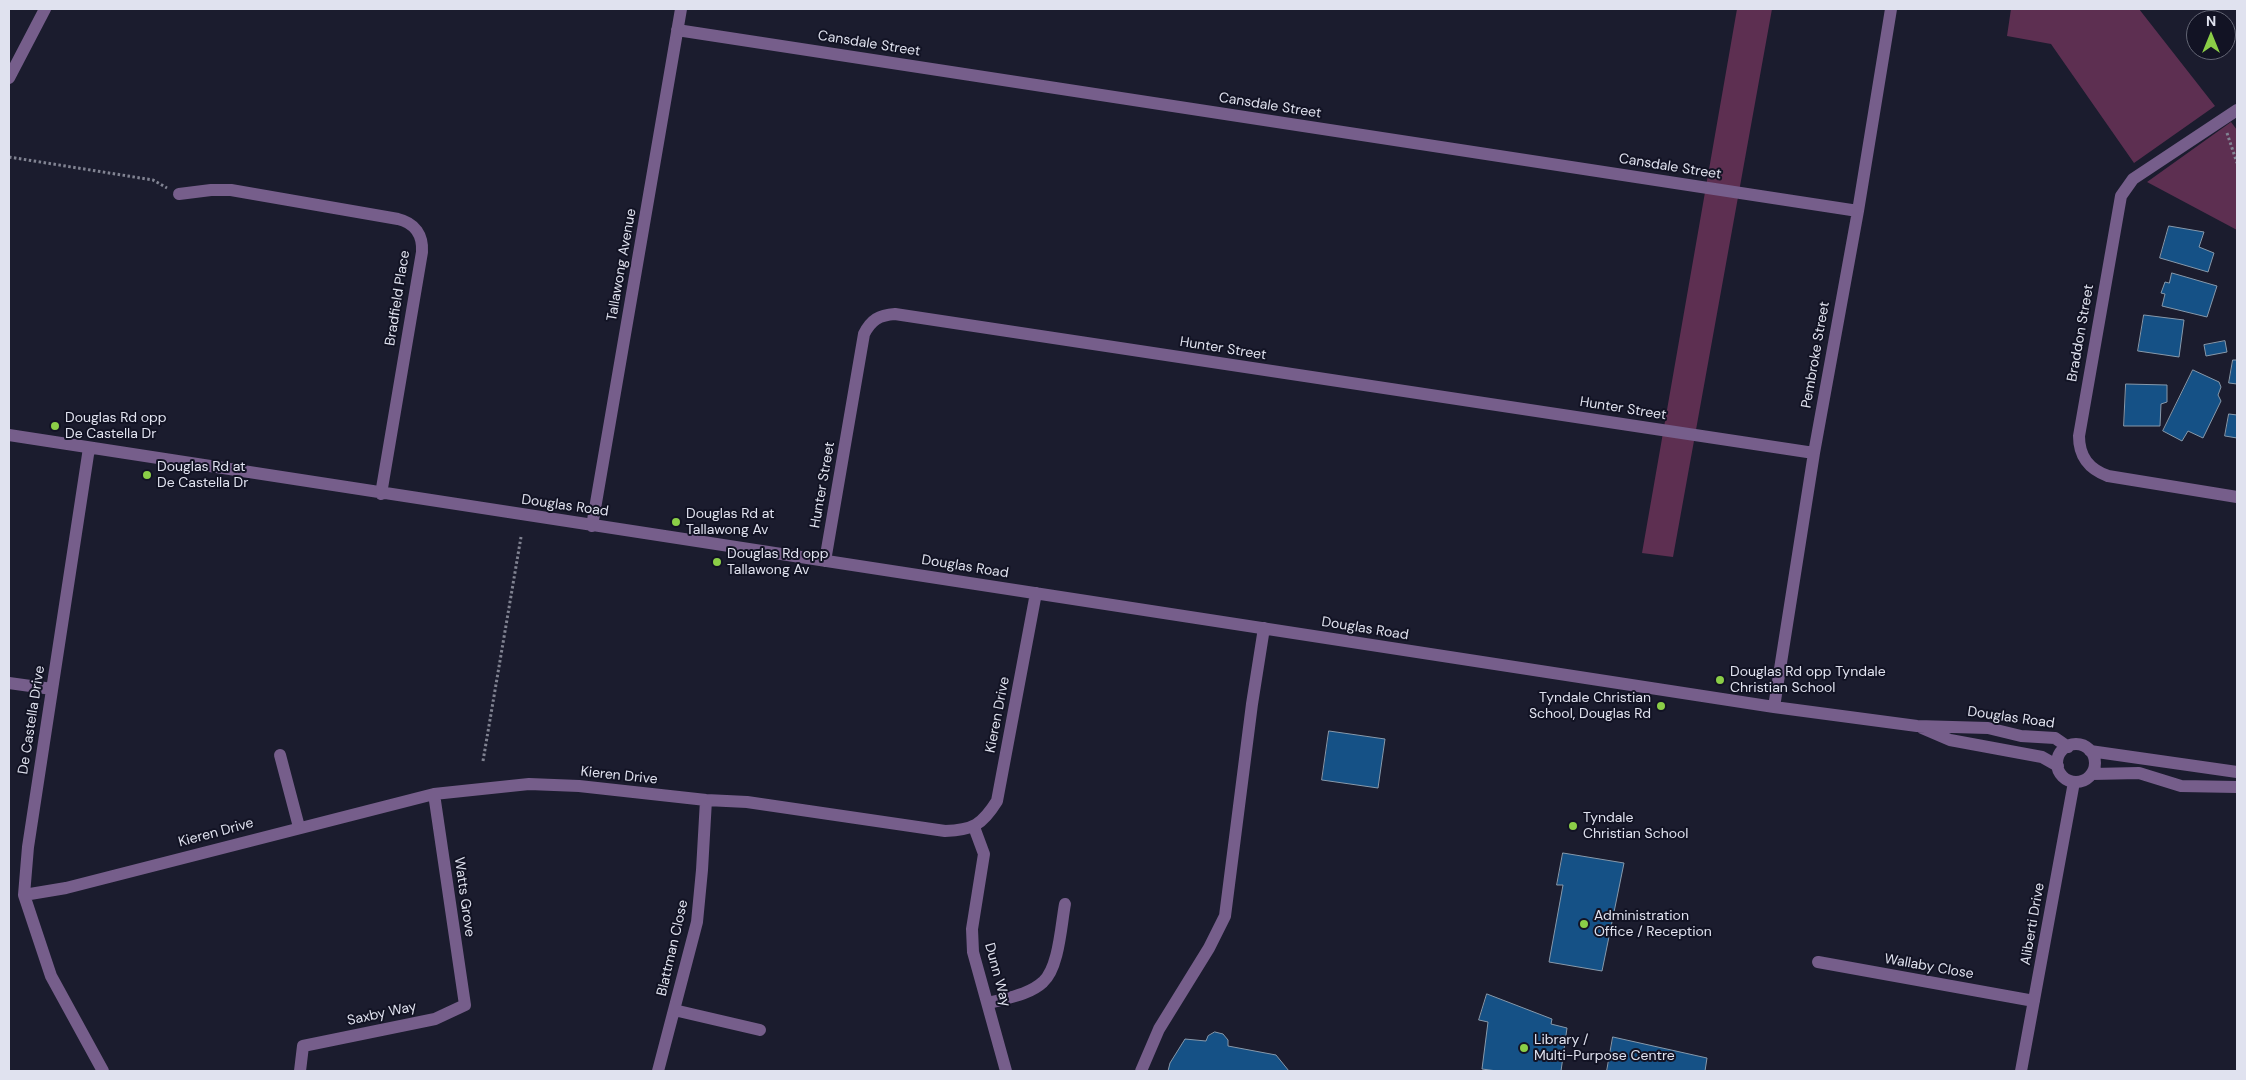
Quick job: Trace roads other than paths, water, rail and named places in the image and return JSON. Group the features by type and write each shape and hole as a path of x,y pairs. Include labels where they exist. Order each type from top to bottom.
{"street":[{"path":"9,78 45,9"},
{"name":"Tallawong Avenue","path":"592,526 681,9"},
{"name":"Pembroke Street","path":"1774,707 1814,454 1858,211 1891,9"},
{"name":"Cansdale Street","path":"677,30 1858,211"},
{"name":"Braddon Street","path":"2237,110 2133,179 2121,196 2117,206 2079,444 2081,453 2092,469 2108,476 2237,497"},
{"name":"Bradfield Place","path":"179,194 211,190 232,190 398,219 409,223 417,229 422,240 422,252 381,494"},
{"name":"Hunter Street","path":"825,561 864,334 875,318 884,314 895,314 1814,454"},
{"name":"Douglas Road","path":"9,436 1774,707 1917,726 1988,728 2021,736 2055,738 2068,747"},
{"name":"De Castella Drive","path":"89,448 28,847 24,895 51,976 103,1071"},
{"name":"Kieren Drive","path":"24,895 66,888 434,794 529,784 579,786 706,800 747,802 945,831 960,831 974,827 986,818 996,801 1036,593"},
{"path":"1141,1071 1159,1029 1209,948 1225,916 1252,704 1264,628"},
{"path":"9,683 52,689"},
{"name":"Douglas Road","path":"1917,726 1950,740 2042,757 2058,766"},
{"name":"Douglas Road","path":"2074,782 2063,777 2058,766 2060,755 2068,747 2080,745 2090,751 2237,772"},
{"path":"2074,782 2087,779 2092,774 2095,761 2090,751"},
{"path":"280,755 299,827"},
{"path":"2092,774 2139,773 2181,786 2237,788"},
{"name":"Aliberti Drive","path":"2021,1071 2074,782"},
{"name":"Watts Grove","path":"434,794 465,1005"},
{"name":"Blattman Close","path":"658,1071 697,922 706,800"},
{"name":"Dunn Way","path":"974,827 984,854 972,929 973,952 989,1003 1006,1071"},
{"path":"989,1003 1026,992 1043,982 1052,970 1055,960 1065,904"},
{"name":"Wallaby Close","path":"1818,962 2034,1001"},
{"name":"Saxby Way","path":"300,1071 304,1046 435,1019 465,1005"},
{"path":"674,1010 760,1030"}],"place":[{"name":"Douglas Rd opp De Castella Dr","path":"55,426"},
{"name":"Douglas Rd at De Castella Dr","path":"147,475"},
{"name":"Douglas Rd at Tallawong Av","path":"676,522"},
{"name":"Douglas Rd opp Tallawong Av","path":"717,562"},
{"name":"Douglas Rd opp Tyndale Christian School","path":"1720,680"},
{"name":"Tyndale Christian School, Douglas Rd","path":"1661,706"},
{"name":"Tyndale Christian School","path":"1573,826"},
{"name":"Administration Office / Reception","path":"1584,924"},
{"name":"Library / Multi-Purpose Centre","path":"1524,1048"}]}
